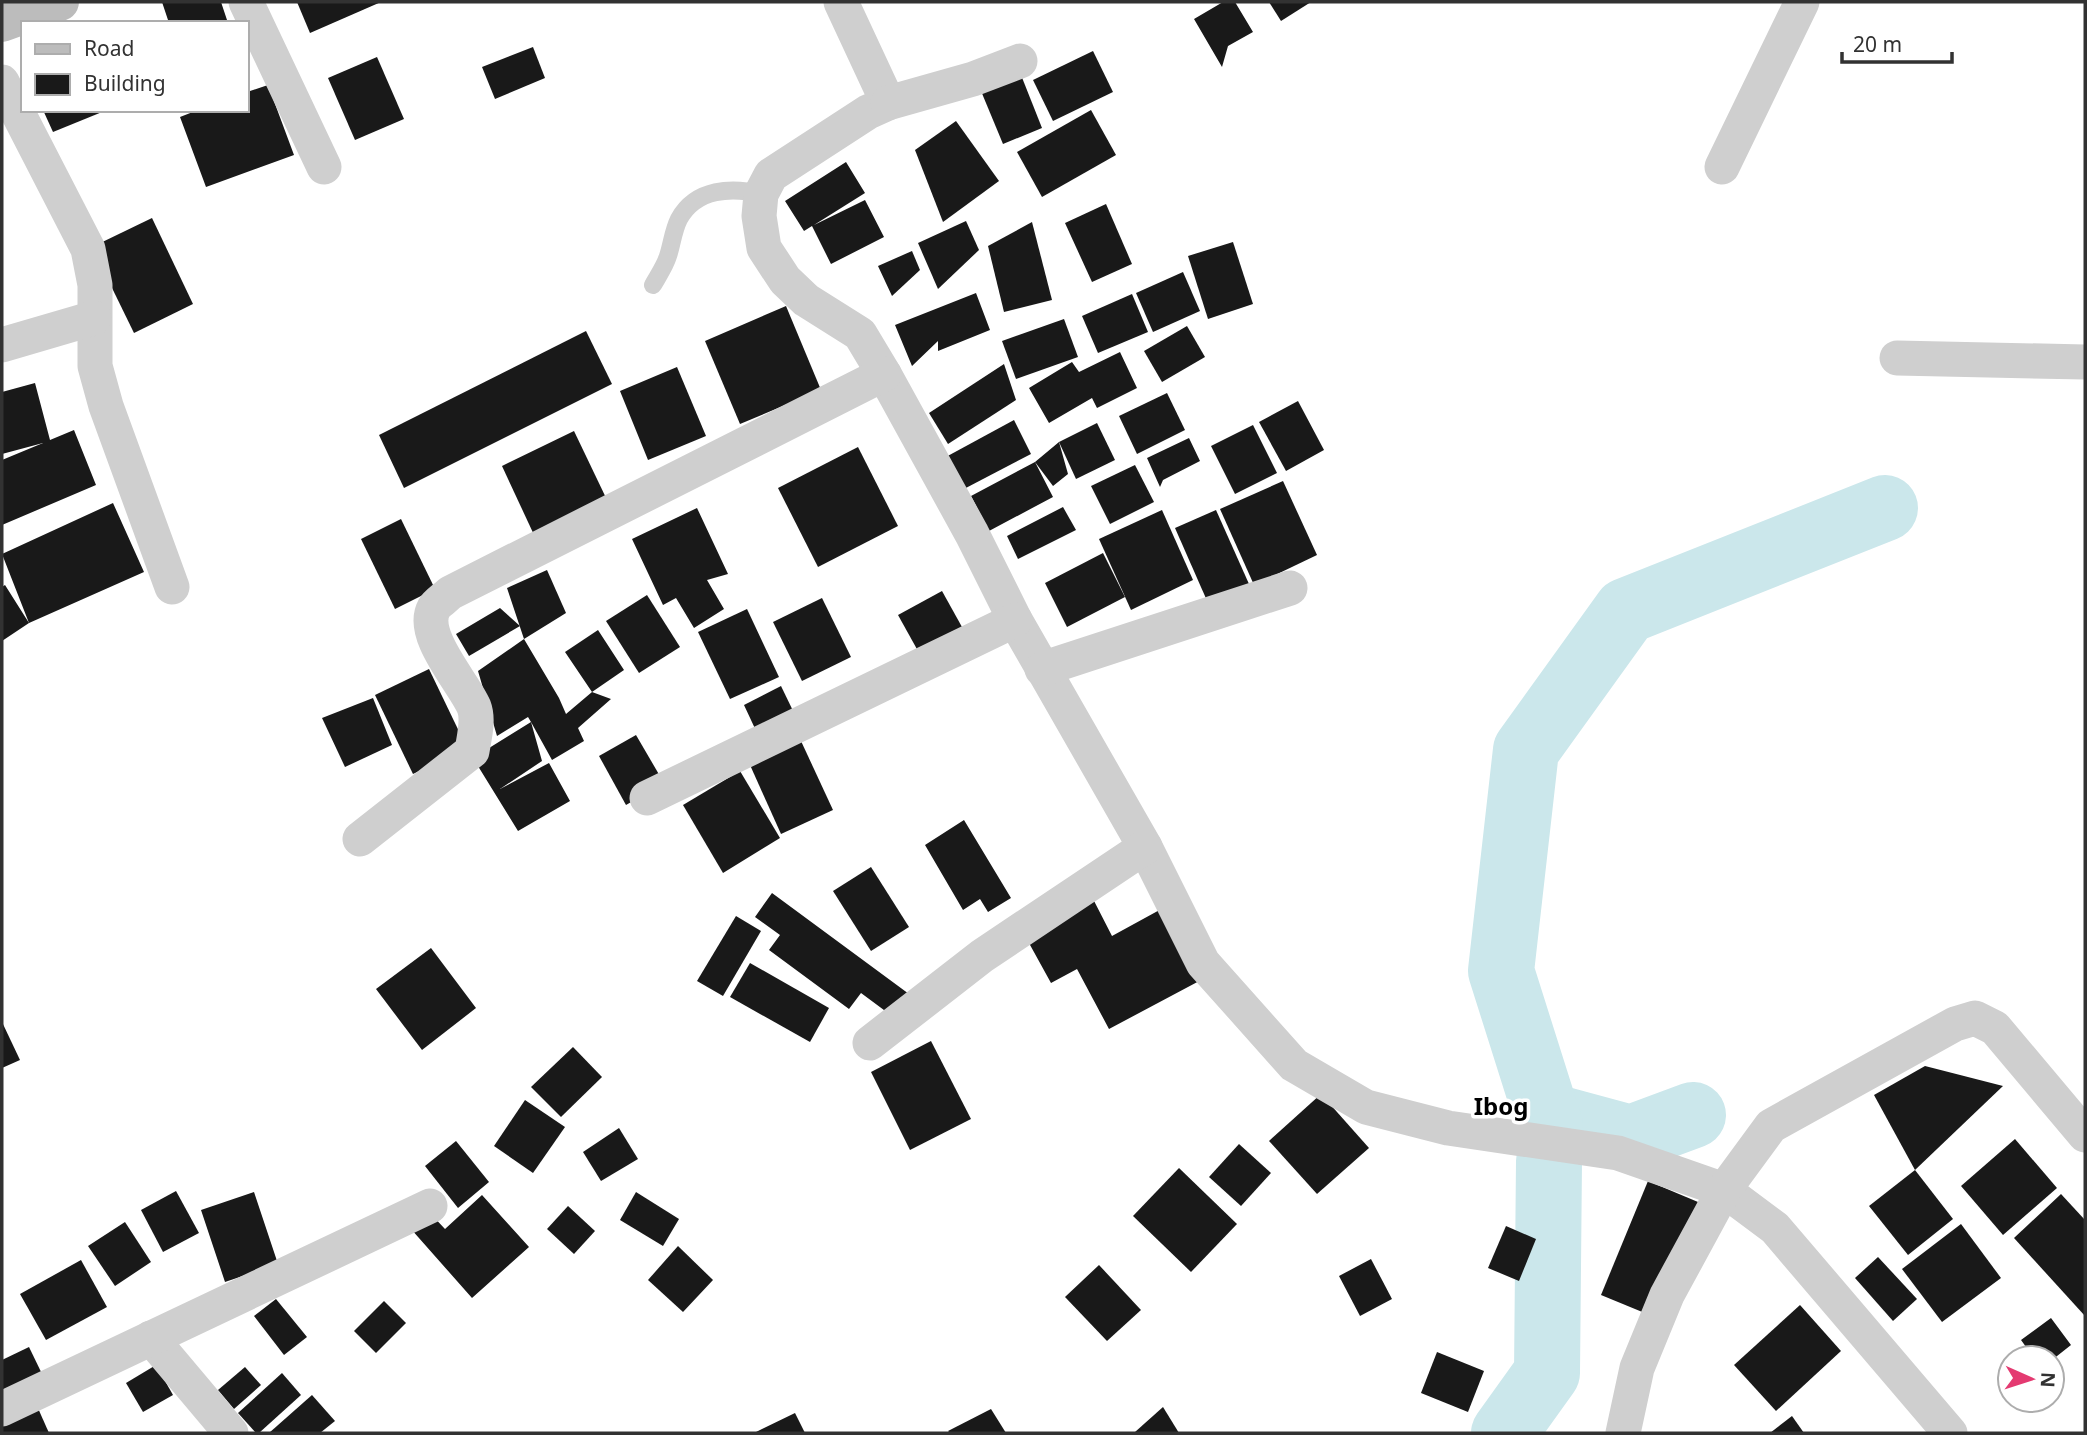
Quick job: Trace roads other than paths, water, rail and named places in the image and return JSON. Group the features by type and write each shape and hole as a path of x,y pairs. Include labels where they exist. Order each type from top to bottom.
{"street":[{"path":"2,23 60,2"},
{"path":"246,2 324,167"},
{"path":"841,2 888,103"},
{"path":"1722,167 1802,2"},
{"path":"1020,61 973,79 888,103 868,112 771,175 761,194 759,216 764,248 785,280 806,300 860,334 972,534 1042,669 1145,847 1203,964 1294,1065 1366,1107 1448,1128 1618,1153 1724,1190 1775,1228 1950,1433"},
{"path":"2,82 88,249 95,285 95,366 106,406 172,587"},
{"path":"2,345 94,318"},
{"path":"1897,358 2085,362"},
{"path":"360,839 472,751 476,729 475,710 436,642 430,624 434,608 450,593 884,374"},
{"path":"1042,669 1290,588"},
{"path":"647,797 1015,620"},
{"path":"870,1043 982,956 1145,847"},
{"path":"1623,1433 1637,1368 1667,1295 1724,1190 1771,1126 1955,1024 1975,1018 1995,1028 2085,1135"},
{"path":"2,1409 430,1206"},
{"path":"151,1338 231,1433"}],"lane":[{"path":"653,285 668,256 680,218 689,207 703,197 722,190 740,189 761,194"}],"waterway":[{"path":"1550,1126 1501,971 1526,750 1626,611 1885,508"},
{"path":"1546,1115 1631,1138 1693,1115"},
{"path":"1504,1433 1547,1373 1549,1161"}],"district":[{"name":"Ibog","path":"1501,1105"}]}
